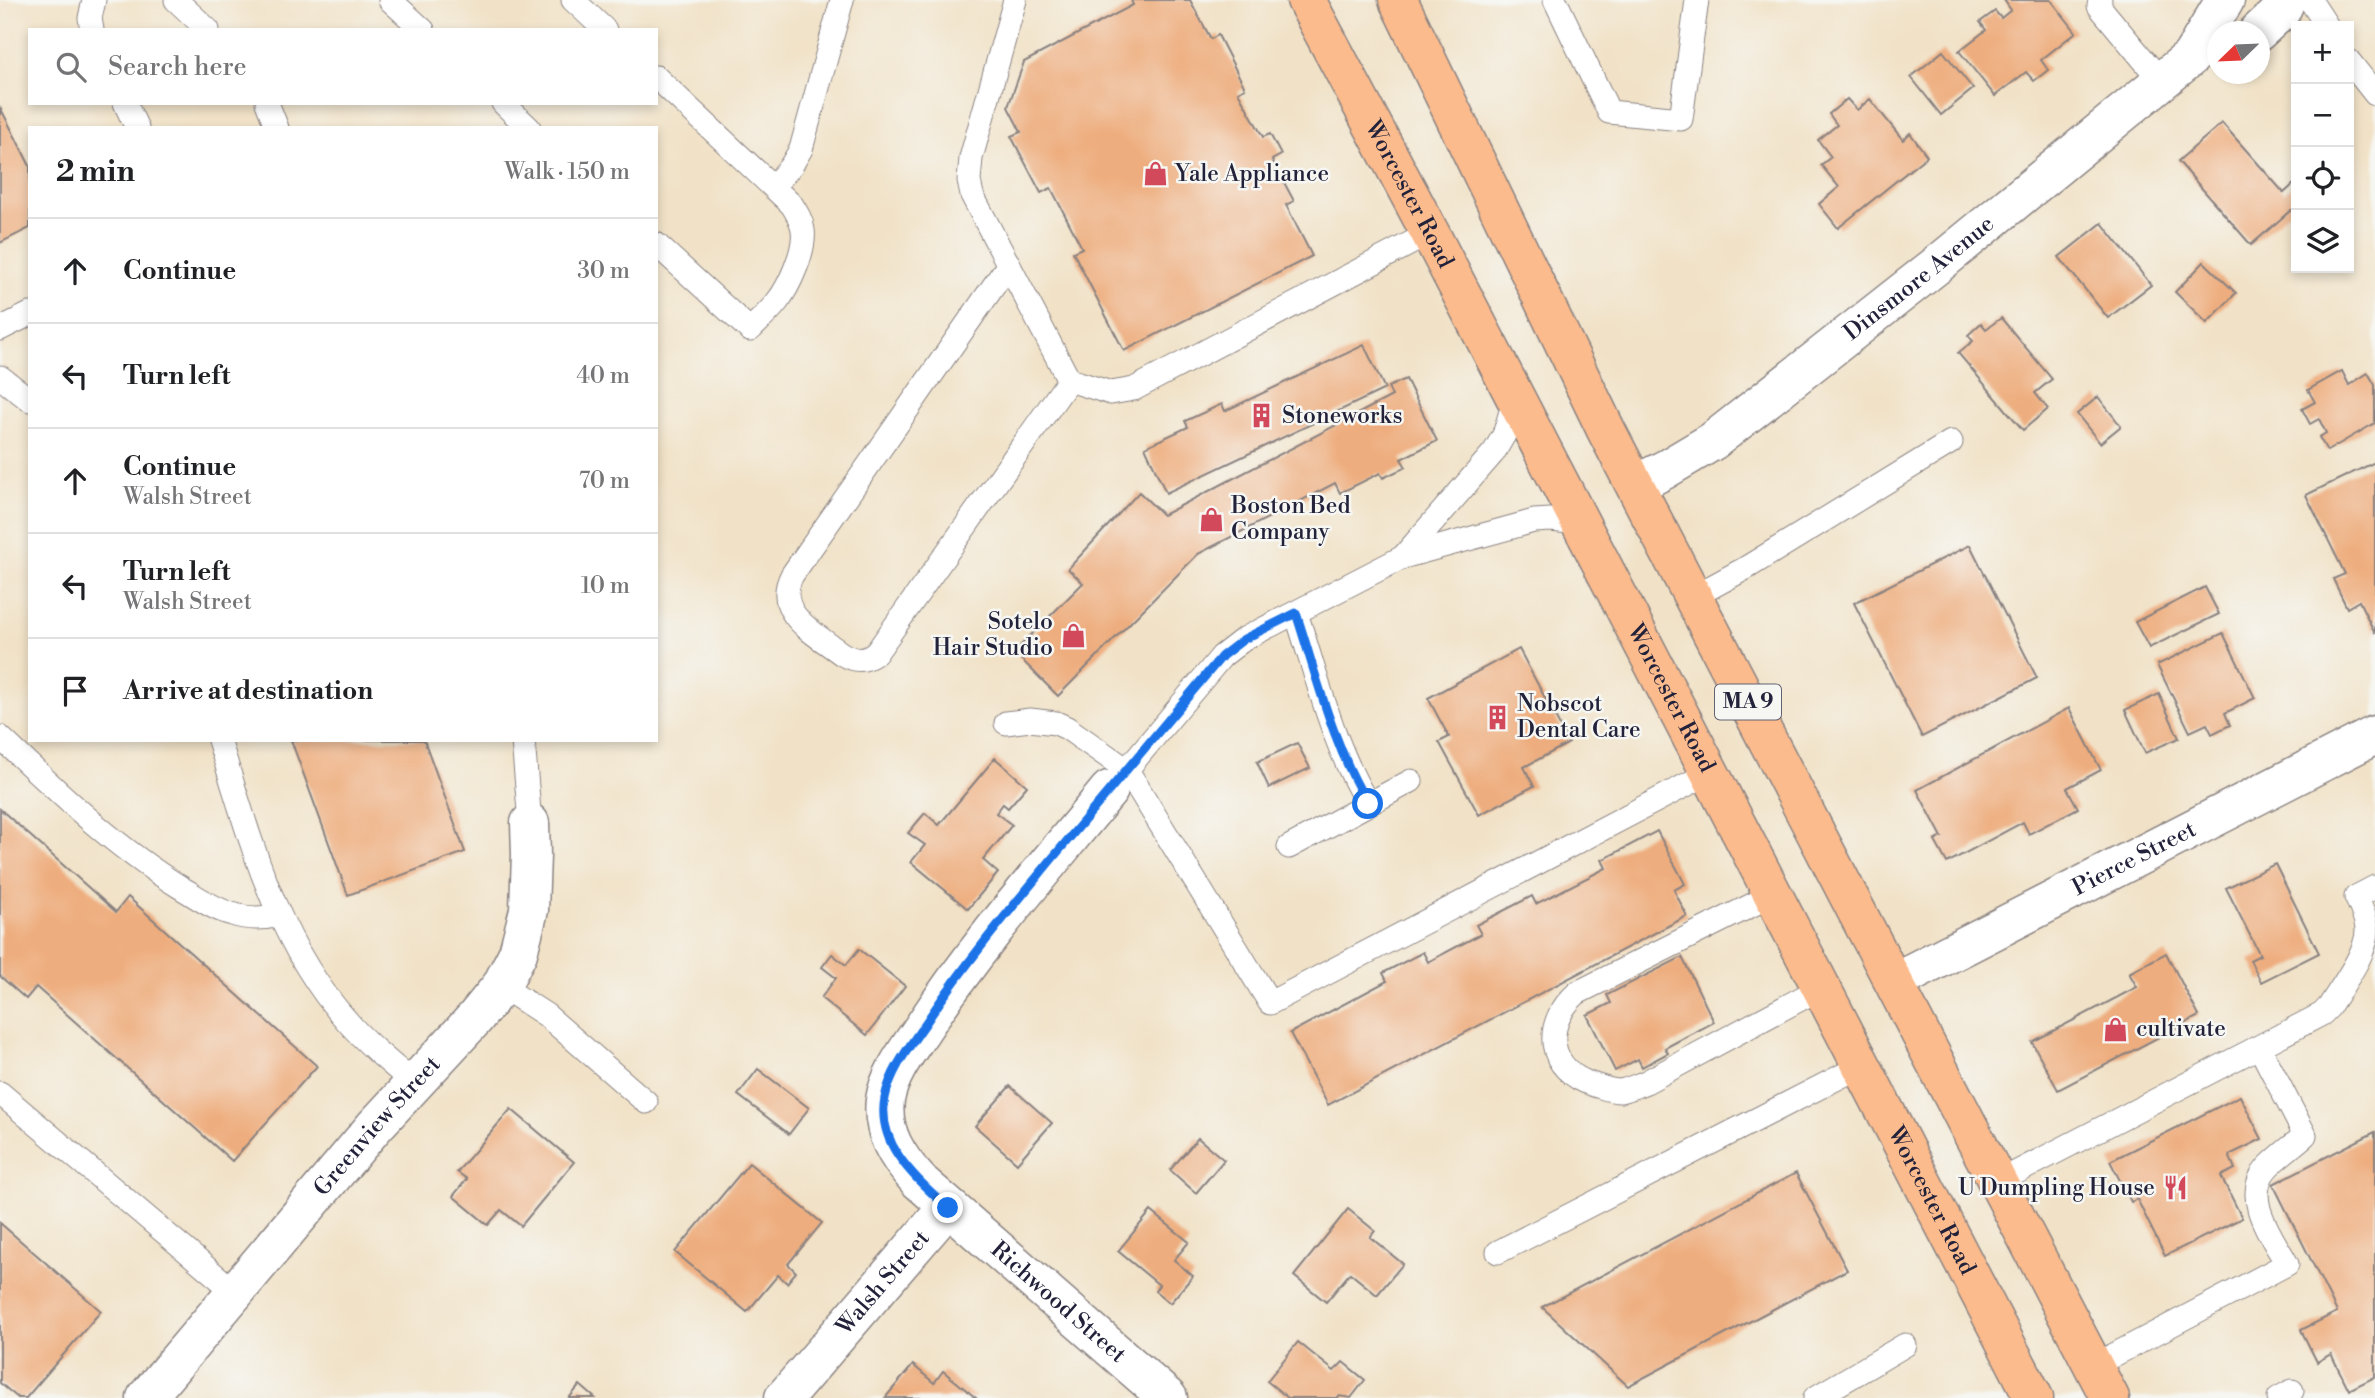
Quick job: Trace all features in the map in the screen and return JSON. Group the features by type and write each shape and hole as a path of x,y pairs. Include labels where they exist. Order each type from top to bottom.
{"highway":[{"name":"Worcester Road","path":"1306,0 1430,233 2034,1398"},
{"name":"MA 9","path":"1398,0 1537,291 1635,485 2102,1382"}],"street":[{"name":"Dinsmore Avenue","path":"1635,485 1682,461 1730,429 1937,265 2161,81 2204,52 2225,0"},
{"path":"2270,21 2281,11 2286,0"},
{"name":"Pierce Street","path":"1894,982 2375,735"},
{"path":"948,1208 902,1163 891,1142 885,1122 885,1098 891,1080 908,1050 969,962 1118,780"},
{"name":"Greenview Street","path":"146,1398 414,1083 501,986 518,953 528,910 530,823"},
{"name":"Walsh Street","path":"784,1398 948,1208"},
{"name":"Richwood Street","path":"948,1208 1168,1398"}],"lane":[{"path":"92,28 90,19 94,0"},
{"path":"176,0 206,28"},
{"path":"390,0 421,28"},
{"path":"573,0 603,28"},
{"path":"774,186 801,149 842,0"},
{"path":"1015,0 971,158 969,181 972,195 1069,380 1111,393 1134,389 1430,233"},
{"path":"1555,0 1609,112 1681,119 1697,0"},
{"path":"2100,0 2099,6 2161,81"},
{"path":"2310,0 2324,21"},
{"path":"2354,67 2375,94"},
{"path":"658,79 792,205 804,233 799,259 790,281 778,302 750,330 658,246"},
{"path":"126,105 136,126"},
{"path":"269,105 276,126"},
{"path":"505,105 527,126"},
{"path":"1009,264 792,575 785,593 787,603 797,619 851,659 869,659 876,653 1069,380"},
{"path":"0,329 28,315"},
{"path":"0,377 28,398"},
{"path":"1404,557 1494,452 1504,435 1515,398"},
{"path":"1693,597 1746,568 1951,442"},
{"path":"1118,780 1222,656 1244,639 1404,557 1534,521 1579,523"},
{"path":"1296,613 1343,755 1368,804"},
{"path":"1006,723 1030,720 1056,723 1068,728 1118,780 1270,1003 1709,773"},
{"path":"0,737 103,832 166,878 212,907 233,915 266,918 279,915"},
{"path":"220,742 254,850 279,915 312,973 345,1019 384,1059 414,1083"},
{"path":"523,742 530,823"},
{"path":"1289,847 1411,781"},
{"path":"1998,1182 2314,1020 2329,1007 2366,941 2365,922 2356,897 2375,887"},
{"path":"1772,895 1577,993 1562,1007 1556,1030 1555,1054 1564,1069 1581,1081 1620,1091 1646,1082 1821,988"},
{"path":"501,986 546,1015 646,1101"},
{"path":"2102,1382 2287,1264 2259,1210 2258,1187 2267,1167 2305,1135 2260,1048"},
{"path":"1498,1252 1861,1066"},
{"path":"0,1093 235,1292"},
{"path":"1815,1398 1905,1345"}],"building":[{"name":"Yale Appliance","path":"1131,0 1190,0 1211,39 1218,35 1245,88 1238,92 1263,137 1270,134 1281,155 1272,160 1294,201 1286,205 1312,256 1124,351 1073,252 1082,248 1051,188 1041,193 1011,136 1021,132 1008,107 1024,62 1133,5"},
{"path":"2004,0 2051,0 2076,32 2041,60 2048,70 2034,81 2026,72 1995,96 1959,51 1986,30 1980,22 1995,11 2001,18 2011,10"},
{"path":"1943,51 1973,89 1941,115 1911,77"},
{"path":"1847,99 1857,110 1870,99 1903,140 1910,133 1927,156 1838,228 1819,204 1839,187 1821,165 1831,157 1818,140 1837,125 1829,114"},
{"path":"0,107 28,162 28,229 0,243"},
{"path":"2222,123 2284,193 2291,187 2291,210 2251,245 2178,161"},
{"path":"2102,223 2151,285 2108,318 2059,257"},
{"path":"2204,262 2236,293 2207,323 2175,292"},
{"path":"2001,318 2052,379 2035,393 2048,409 2023,430 1958,353 1973,341 1968,335 1981,323 1986,329"},
{"name":"Stoneworks","path":"1364,345 1385,389 1166,493 1145,447 1188,427 1185,421 1222,404 1225,411"},
{"path":"2342,371 2349,385 2368,373 2375,385 2375,423 2327,451 2319,437 2326,433 2319,419 2310,424 2302,409 2315,402 2308,390"},
{"path":"1406,379 1437,441 1401,459 1406,467 1383,478 1380,473 1340,493 1335,483 1198,554 1058,696 1014,652 1083,583 1068,569 1139,492 1163,515 1392,396 1388,387"},
{"path":"2098,397 2121,426 2100,443 2077,414"},
{"path":"2375,462 2375,633 2359,601 2347,608 2333,579 2345,574 2306,495"},
{"path":"1970,545 2037,678 1922,737 1854,603"},
{"path":"2205,587 2219,614 2149,648 2135,622"},
{"path":"2223,633 2255,698 2225,713 2230,725 2212,734 2207,724 2190,732 2157,665"},
{"name":"Nobscot Dental Care","path":"1519,649 1569,743 1524,767 1534,786 1479,815 1439,742 1449,737 1428,698"},
{"path":"2159,694 2179,738 2145,753 2125,710"},
{"path":"2069,708 2101,770 2067,788 2078,808 2029,834 2023,822 1947,863 1935,841 1942,837 1917,790"},
{"path":"292,742 425,742 465,852 348,895"},
{"path":"1297,743 1310,768 1269,788 1257,762"},
{"path":"995,758 1027,786 1008,808 1003,804 996,813 1012,825 983,860 998,873 968,909 911,862 925,845 908,833 925,813 939,825"},
{"path":"0,809 116,912 128,897 317,1066 232,1161 36,987 26,999 0,976"},
{"path":"1657,831 1685,884 1674,890 1687,916 1328,1105 1290,1033 1387,981 1383,973 1423,952 1428,962 1481,934 1476,925 1532,896 1536,904 1606,868 1602,860"},
{"path":"2275,864 2319,953 2261,982 2250,960 2260,955 2226,888"},
{"path":"859,949 905,986 867,1035 821,998 836,978 822,967 832,954 846,965"},
{"name":"cultivate","path":"2166,953 2199,1016 2058,1090 2032,1042 2137,987 2129,973"},
{"path":"1682,957 1714,1022 1665,1048 1668,1053 1642,1067 1638,1059 1615,1071 1587,1015 1611,1003 1607,995"},
{"path":"758,1069 809,1108 789,1134 738,1095"},
{"path":"1010,1086 1052,1123 1017,1163 975,1126"},
{"name":"U Dumpling House","path":"2240,1096 2262,1139 2229,1155 2235,1169 2221,1176 2242,1218 2165,1256 2137,1199 2131,1202 2110,1161"},
{"path":"511,1109 574,1162 521,1226 501,1210 488,1225 453,1196 467,1179 457,1172"},
{"path":"2375,1132 2375,1377 2349,1390 2331,1354 2317,1362 2301,1330 2337,1312 2273,1184"},
{"path":"1198,1138 1224,1160 1196,1193 1170,1170"},
{"path":"749,1163 822,1223 788,1264 796,1272 787,1283 778,1275 747,1312 675,1252"},
{"path":"1796,1173 1847,1270 1628,1386 1542,1307"},
{"path":"1348,1209 1375,1231 1370,1237 1403,1264 1377,1295 1350,1273 1326,1302 1294,1276"},
{"path":"1151,1211 1189,1242 1174,1260 1193,1276 1170,1303 1155,1291 1159,1285 1118,1251"},
{"path":"0,1223 101,1311 26,1398 18,1398 0,1383"},
{"path":"1298,1342 1334,1371 1343,1362 1365,1380 1351,1398 1288,1398 1267,1381"},
{"path":"913,1365 934,1383 943,1371 976,1398 885,1398"},
{"path":"580,1385 595,1398 569,1398"}],"place":[{"name":"Yale Appliance","path":"1155,174"},
{"name":"Stoneworks","path":"1262,416"},
{"name":"Boston Bed Company","path":"1211,519"},
{"name":"Sotelo Hair Studio","path":"1073,635"},
{"name":"Nobscot Dental Care","path":"1497,717"},
{"name":"cultivate","path":"2116,1029"},
{"name":"U Dumpling House","path":"2175,1188"}],"route":[{"path":"948,1208 902,1163 891,1142 885,1122 885,1098 891,1080 944,996 999,923 1222,656 1244,639 1296,613 1343,755 1368,804"}]}
